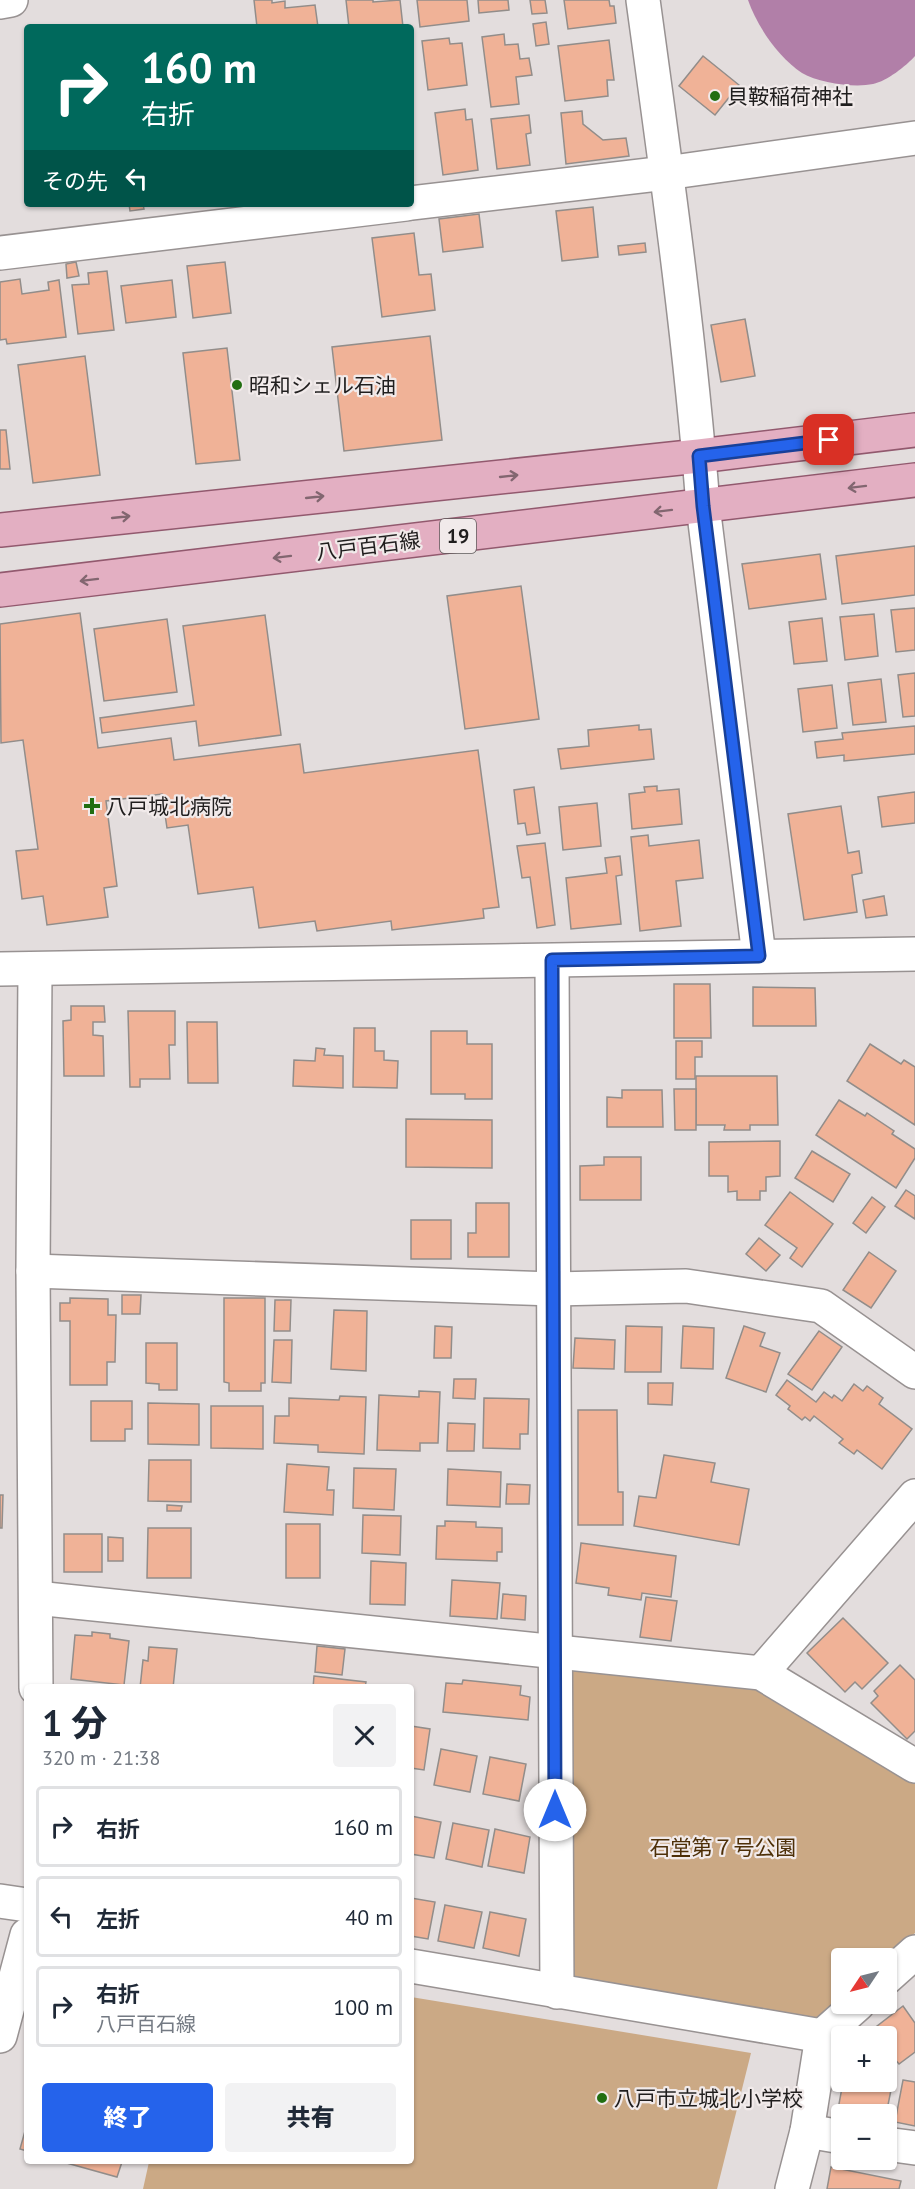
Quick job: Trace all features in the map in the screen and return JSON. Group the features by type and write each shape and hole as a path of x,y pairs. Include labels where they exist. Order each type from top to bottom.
{"main road":[{"path":"0,530 699,456 915,430"},
{"name":"八戸百石線","path":"0,591 915,480"}],"street":[{"path":"0,2 11,0"},
{"path":"643,0 666,173 703,506 759,956"},
{"path":"414,203 666,173 915,138"},
{"path":"0,253 381,207"},
{"path":"0,969 915,954"},
{"path":"552,960 557,1992"},
{"path":"34,970 33,1271 36,1684"},
{"path":"33,1271 554,1289 686,1286 821,1306 915,1372"},
{"path":"760,1672 915,1496"},
{"path":"36,1598 760,1672 915,1766"},
{"path":"0,1901 24,1905"},
{"path":"0,2036 24,1946"},
{"path":"897,1968 915,1952"},
{"path":"414,1967 822,2036"},
{"path":"792,2189 807,2131 822,2036 847,2014"},
{"path":"807,2131 831,2135"},
{"path":"897,2146 915,2148"}],"green space":[{"name":"石堂第７号公園","path":"565,1664 758,1685 915,1781 915,1933 897,1949 831,1948 831,2007 818,2019 571,1980"},
{"name":"八戸市立城北小学校","path":"414,1997 751,2053 717,2189 143,2189 149,2164 414,2164"}],"shaded area":[{"path":"748,0 915,0 915,56 896,73 873,84 847,85 809,77 793,66 777,50 757,20"}],"building":[{"path":"254,0 272,0 272,3 285,1 285,8 315,5 318,24 257,24"},
{"path":"346,0 373,0 373,2 400,0 403,24 349,24"},
{"path":"417,0 467,0 469,21 420,27"},
{"path":"478,0 508,0 509,10 479,13"},
{"path":"530,0 545,0 547,13 532,14"},
{"path":"564,0 609,0 610,6 614,6 616,23 568,29"},
{"path":"546,22 549,44 536,46 533,24"},
{"path":"504,34 505,45 518,44 520,59 529,58 532,75 516,77 519,104 491,107 482,37"},
{"path":"449,38 450,44 462,43 467,85 428,90 422,41"},
{"path":"609,40 614,80 607,80 608,96 565,101 558,46"},
{"path":"703,56 739,85 715,115 679,86"},
{"path":"465,109 466,120 472,119 478,170 443,175 435,113"},
{"path":"582,111 583,124 603,140 626,138 629,156 566,164 561,113"},
{"path":"529,115 531,133 526,134 530,165 497,169 491,119"},
{"path":"129,207 144,207 144,209 130,211"},
{"path":"593,207 598,257 562,261 556,211"},
{"path":"479,214 483,247 443,252 439,219"},
{"path":"414,233 419,275 431,274 435,310 382,317 372,238"},
{"path":"645,243 646,252 619,255 618,246"},
{"path":"76,262 79,276 67,278 66,264"},
{"path":"225,262 231,313 193,318 187,266"},
{"path":"107,271 114,330 78,334 72,285 89,284 88,273"},
{"path":"20,279 22,294 49,290 48,282 59,280 66,337 7,344 6,339 0,340 0,282"},
{"path":"172,280 176,317 126,323 121,286"},
{"path":"745,319 755,376 721,382 711,325"},
{"path":"430,336 442,440 344,451 332,347"},
{"path":"227,348 240,460 196,464 183,353"},
{"path":"85,356 100,475 33,483 18,365"},
{"path":"0,430 6,430 10,469 0,469"},
{"path":"915,546 915,595 842,604 836,556"},
{"path":"820,554 826,599 749,609 742,564"},
{"path":"521,586 539,719 465,729 447,596"},
{"path":"915,608 915,650 896,652 891,610"},
{"path":"80,613 98,748 171,738 174,760 300,744 304,773 478,750 499,907 483,909 484,918 392,930 391,921 317,931 315,921 259,928 253,887 198,894 188,825 167,828 162,794 106,801 117,886 104,888 108,917 47,925 43,896 22,899 16,851 38,849 23,740 1,743 0,624"},
{"path":"874,614 878,656 845,660 840,617"},
{"path":"265,615 281,735 199,746 196,721 102,733 100,718 194,705 183,626"},
{"path":"822,618 827,661 794,664 789,622"},
{"path":"167,619 177,692 104,701 94,629"},
{"path":"915,673 915,716 903,717 898,675"},
{"path":"881,679 886,722 853,725 848,683"},
{"path":"832,685 837,728 803,732 798,689"},
{"path":"639,725 639,730 651,729 654,759 561,769 558,749 589,746 588,730"},
{"path":"915,726 915,754 844,761 844,755 817,758 815,742 843,739 842,733"},
{"path":"657,786 657,791 679,789 682,824 632,829 629,794 645,792 644,787"},
{"path":"534,787 540,833 527,835 525,823 518,824 514,790"},
{"path":"915,792 915,823 882,827 878,797"},
{"path":"597,803 601,846 563,850 559,807"},
{"path":"841,806 848,853 859,851 862,873 852,875 857,912 804,920 788,814"},
{"path":"648,835 649,846 699,840 703,878 676,881 681,926 640,931 631,837"},
{"path":"545,843 555,925 537,928 530,877 522,878 517,846"},
{"path":"620,856 622,875 616,876 621,924 571,929 566,878 607,873 605,858"},
{"path":"884,896 887,915 866,918 863,900"},
{"path":"674,984 710,984 711,1038 674,1038"},
{"path":"753,987 815,988 816,1026 753,1026"},
{"path":"71,1006 104,1006 105,1022 93,1022 93,1035 103,1036 104,1076 64,1076 63,1021 71,1020"},
{"path":"128,1011 175,1011 175,1045 169,1045 170,1079 140,1079 140,1087 130,1087"},
{"path":"187,1022 217,1022 218,1083 188,1083"},
{"path":"354,1028 375,1028 375,1051 384,1051 384,1060 398,1061 397,1088 353,1087"},
{"path":"431,1031 467,1031 467,1044 492,1044 492,1099 465,1099 465,1094 431,1094"},
{"path":"676,1041 702,1041 702,1057 695,1057 695,1079 676,1079"},
{"path":"870,1044 901,1064 904,1060 915,1067 915,1125 847,1081"},
{"path":"316,1048 325,1049 324,1055 343,1056 343,1088 293,1086 294,1060 315,1061"},
{"path":"696,1076 777,1076 778,1125 750,1125 750,1130 724,1130 725,1125 696,1125"},
{"path":"674,1089 696,1089 696,1130 675,1130"},
{"path":"622,1090 662,1090 663,1127 607,1127 607,1097 622,1098"},
{"path":"839,1100 865,1116 867,1113 915,1149 915,1158 896,1188 816,1135"},
{"path":"406,1119 492,1120 492,1168 406,1167"},
{"path":"780,1141 780,1176 766,1177 766,1191 760,1191 760,1200 737,1200 737,1191 728,1192 728,1176 709,1176 709,1142"},
{"path":"812,1151 850,1174 833,1202 795,1178"},
{"path":"604,1157 641,1157 641,1200 580,1200 580,1166 604,1165"},
{"path":"906,1190 915,1196 915,1219 895,1206"},
{"path":"790,1192 833,1224 802,1267 790,1258 797,1248 765,1225"},
{"path":"872,1197 885,1207 866,1233 853,1223"},
{"path":"476,1203 509,1203 509,1257 468,1257 468,1233 476,1233"},
{"path":"411,1220 451,1220 451,1259 411,1259"},
{"path":"759,1238 780,1255 766,1271 746,1254"},
{"path":"869,1252 896,1271 871,1308 843,1290"},
{"path":"122,1295 141,1295 140,1314 122,1314"},
{"path":"70,1298 108,1299 108,1315 116,1315 115,1362 107,1362 107,1385 70,1385 70,1321 60,1321 60,1303 70,1303"},
{"path":"224,1298 265,1298 265,1383 261,1383 261,1391 229,1391 229,1383 224,1382"},
{"path":"275,1300 291,1300 290,1331 274,1331"},
{"path":"334,1310 367,1311 366,1371 331,1369"},
{"path":"435,1326 452,1327 451,1358 434,1358"},
{"path":"626,1326 662,1327 661,1372 625,1372"},
{"path":"683,1326 714,1328 713,1369 681,1368"},
{"path":"744,1326 765,1333 760,1346 780,1353 766,1392 726,1378"},
{"path":"819,1331 842,1347 812,1390 788,1374"},
{"path":"575,1338 615,1340 614,1369 573,1368"},
{"path":"274,1340 292,1340 291,1383 272,1382"},
{"path":"146,1343 177,1343 177,1390 159,1390 159,1384 146,1383"},
{"path":"454,1379 476,1379 475,1399 453,1398"},
{"path":"787,1380 816,1402 824,1392 842,1401 854,1384 863,1391 867,1386 883,1398 879,1404 912,1429 882,1469 857,1450 854,1454 839,1443 843,1439 814,1416 810,1421 805,1417 802,1420 788,1409 790,1406 776,1395"},
{"path":"648,1383 673,1383 672,1405 648,1404"},
{"path":"419,1391 440,1392 438,1443 420,1443 420,1451 377,1450 379,1395 419,1397"},
{"path":"340,1396 366,1397 364,1454 318,1452 318,1445 274,1443 275,1416 289,1416 289,1398 339,1400"},
{"path":"484,1398 529,1399 528,1434 520,1434 520,1449 483,1448"},
{"path":"91,1401 132,1401 132,1429 125,1429 125,1441 91,1441"},
{"path":"148,1403 199,1404 199,1445 148,1444"},
{"path":"211,1406 263,1406 263,1449 211,1448"},
{"path":"578,1410 617,1410 618,1492 623,1492 623,1525 578,1525"},
{"path":"448,1423 475,1424 474,1451 447,1451"},
{"path":"664,1455 715,1463 711,1482 749,1489 739,1545 634,1526 639,1496 656,1498"},
{"path":"149,1460 191,1460 191,1502 148,1501"},
{"path":"287,1464 329,1467 327,1490 334,1490 333,1515 284,1512"},
{"path":"354,1468 396,1469 394,1510 353,1508"},
{"path":"448,1469 501,1472 500,1507 447,1505"},
{"path":"507,1484 530,1485 529,1504 506,1504"},
{"path":"0,1495 3,1495 2,1528 0,1528"},
{"path":"167,1505 182,1506 181,1511 167,1511"},
{"path":"363,1515 401,1516 400,1555 362,1553"},
{"path":"445,1521 476,1522 476,1527 502,1528 502,1552 497,1552 497,1561 436,1559 437,1526 445,1526"},
{"path":"286,1524 320,1524 320,1578 286,1578"},
{"path":"148,1528 191,1528 191,1578 147,1578"},
{"path":"64,1534 102,1534 102,1572 64,1572"},
{"path":"108,1537 123,1538 123,1561 108,1561"},
{"path":"581,1543 676,1556 671,1597 642,1593 641,1600 608,1595 609,1588 576,1583"},
{"path":"371,1561 406,1563 405,1605 370,1604"},
{"path":"452,1580 500,1583 497,1619 450,1616"},
{"path":"503,1594 526,1596 525,1620 501,1618"},
{"path":"646,1597 677,1601 671,1641 640,1637"},
{"path":"843,1618 888,1663 862,1689 855,1682 845,1692 807,1653"},
{"path":"92,1632 110,1634 110,1638 129,1641 124,1684 71,1679 75,1635 92,1636"},
{"path":"317,1646 345,1649 342,1675 315,1672"},
{"path":"149,1647 177,1649 173,1684 140,1684 143,1660 148,1661"},
{"path":"900,1665 915,1680 915,1731 907,1739 871,1703 878,1696 874,1691"},
{"path":"314,1676 366,1682 366,1684 313,1684"},
{"path":"463,1680 521,1686 520,1695 530,1697 528,1720 443,1712 446,1683 462,1684"},
{"path":"414,1726 430,1729 424,1770 414,1768"},
{"path":"441,1749 477,1756 470,1792 434,1785"},
{"path":"490,1757 526,1764 519,1801 483,1794"},
{"path":"414,1817 441,1822 434,1858 414,1855"},
{"path":"453,1823 489,1830 482,1867 446,1859"},
{"path":"495,1829 530,1837 524,1873 488,1866"},
{"path":"414,1898 435,1902 428,1939 414,1937"},
{"path":"445,1905 482,1912 474,1948 438,1941"},
{"path":"490,1912 526,1919 519,1956 483,1948"},
{"path":"903,2006 915,2023 915,2052 899,2064 897,2062 897,2026 877,2026 893,2014 897,2014 897,2011"},
{"path":"903,2080 915,2082 915,2126 897,2122"},
{"path":"841,2092 891,2092 888,2104 839,2104"},
{"path":"24,2135 24,2150 20,2149"},
{"path":"70,2164 121,2164 117,2177"},
{"path":"831,2167 831,2170 846,2170 901,2181 899,2189 827,2189"}],"place":[{"name":"貝鞍稲荷神社","path":"715,96"},
{"name":"昭和シェル石油","path":"237,385"},
{"name":"八戸城北病院","path":"92,806"},
{"name":"八戸市立城北小学校","path":"602,2098"}],"route":[{"path":"555,1810 552,960 759,956 703,506 699,456 829,440"}]}
